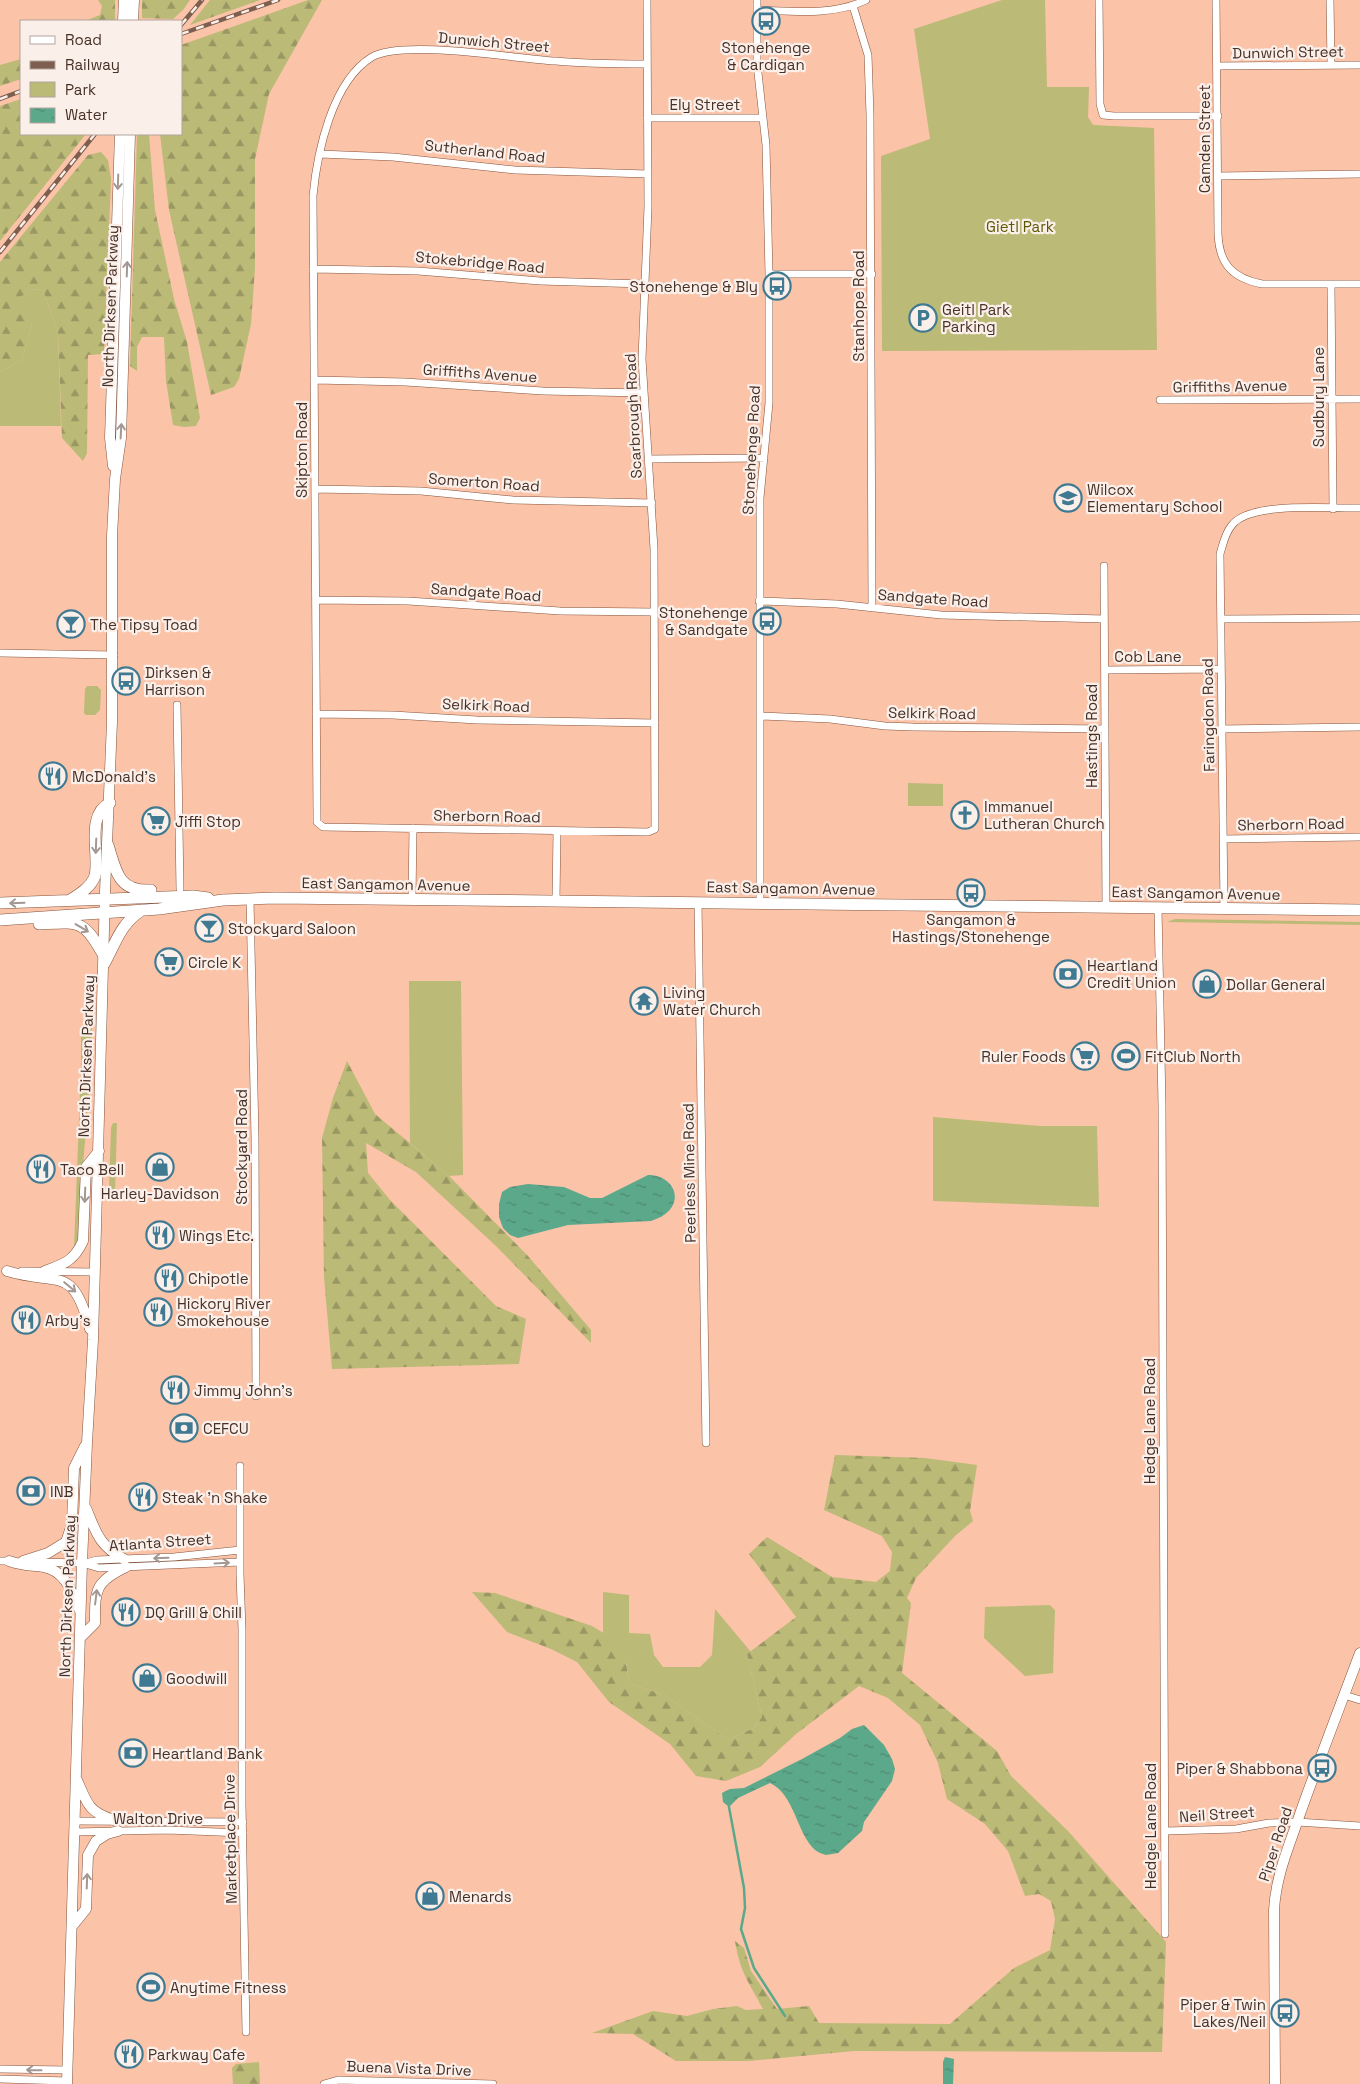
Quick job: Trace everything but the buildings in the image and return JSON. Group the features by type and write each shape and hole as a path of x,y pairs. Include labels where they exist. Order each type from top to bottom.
{"main road":[{"path":"69,900 85,890 94,876 96,817 104,806 110,803"},
{"path":"108,845 116,872 134,890 180,889 193,896"},
{"name":"East Sangamon Avenue","path":"0,903 193,896 222,900"},
{"name":"East Sangamon Avenue","path":"0,920 105,911 142,910 222,900 250,899 412,898 1360,910"},
{"path":"0,924 10,926 76,923 90,933 104,960 117,942 123,926 142,910"}],"street":[{"path":"123,20 124,0"},
{"path":"133,20 134,0"},
{"name":"Scarbrough Road","path":"646,0 648,174 642,359 652,503 656,817 653,831"},
{"name":"Stonehenge Road","path":"757,0 757,64 767,155 769,274 769,403 760,498 760,903"},
{"path":"757,10 828,10 852,6 866,0"},
{"path":"1100,0 1100,104 1103,115 1218,116"},
{"name":"Camden Street","path":"1216,0 1219,246 1221,255 1231,275 1248,282 1262,284 1331,284"},
{"path":"1330,0 1331,65"},
{"name":"Stanhope Road","path":"852,6 868,54 872,274 872,607"},
{"name":"Dunwich Street","path":"349,80 357,70 373,57 381,53 397,50 450,52 558,62 647,64"},
{"name":"Dunwich Street","path":"1217,66 1360,65"},
{"name":"Skipton Road","path":"320,825 317,822 313,196 320,154 332,114 349,80"},
{"name":"Ely Street","path":"647,118 763,118"},
{"name":"North Dirksen Parkway","path":"115,479 110,438 120,135"},
{"name":"North Dirksen Parkway","path":"67,2083 82,1616 82,1564 93,1340 105,899 110,803 114,655 112,541 115,479 121,438 130,135"},
{"name":"Sutherland Road","path":"320,154 393,156 515,170 648,174"},
{"path":"1218,176 1360,174"},
{"name":"Stokebridge Road","path":"313,269 418,271 540,281 644,284"},
{"path":"769,274 872,274"},
{"path":"1331,284 1360,284"},
{"name":"Sudbury Lane","path":"1331,284 1333,509"},
{"name":"Griffiths Avenue","path":"314,380 413,382 543,391 643,393"},
{"name":"Griffiths Avenue","path":"1160,400 1360,398"},
{"path":"648,459 764,458"},
{"name":"Somerton Road","path":"315,490 421,492 513,500 652,503"},
{"path":"1333,509 1360,508"},
{"name":"Faringdon Road","path":"1224,909 1220,554 1230,522 1246,515 1264,510 1333,509"},
{"name":"Hastings Road","path":"1104,566 1106,907"},
{"name":"Sandgate Road","path":"316,600 416,601 550,611 654,612"},
{"name":"Sandgate Road","path":"760,602 814,602 941,615 1104,619"},
{"path":"1220,619 1360,618"},
{"path":"0,653 114,655"},
{"name":"Cob Lane","path":"1104,670 1221,669"},
{"path":"177,705 180,889"},
{"name":"Selkirk Road","path":"316,714 393,715 477,720 655,722"},
{"name":"Selkirk Road","path":"760,716 830,719 885,726 1104,729"},
{"path":"1222,729 1360,727"},
{"name":"Sherborn Road","path":"320,825 328,828 653,831"},
{"path":"412,898 413,828"},
{"path":"556,900 557,831"},
{"name":"Sherborn Road","path":"1223,838 1360,837"},
{"name":"Stockyard Road","path":"250,899 255,1138 256,1396"},
{"name":"Peerless Mine Road","path":"698,902 706,1443"},
{"name":"Hedge Lane Road","path":"1158,908 1162,1105 1165,1934"},
{"path":"45,1271 68,1262 79,1250 83,1242 86,1167 99,1151"},
{"path":"4,1271 94,1272"},
{"path":"4,1271 25,1276 58,1279 71,1286 81,1300 93,1340"},
{"path":"23,1561 48,1553 66,1542 72,1524 74,1468 87,1443"},
{"name":"Marketplace Drive","path":"240,1466 242,1822 246,2032"},
{"path":"81,1638 95,1623 95,1595 101,1582 125,1563 104,1547 98,1538 85,1505"},
{"name":"Atlanta Street","path":"4,1561 82,1564 99,1568 125,1563 240,1550"},
{"path":"4,1561 55,1570 69,1585 82,1616"},
{"name":"Atlanta Street","path":"125,1563 240,1562"},
{"name":"Piper Road","path":"1275,2084 1274,1899 1278,1876 1360,1654"},
{"path":"1344,1695 1360,1700"},
{"path":"76,1778 94,1812 114,1820"},
{"name":"Walton Drive","path":"74,1821 242,1822"},
{"name":"Neil Street","path":"1166,1831 1236,1829 1269,1823 1297,1822 1360,1826"},
{"name":"Walton Drive","path":"74,1832 243,1833"},
{"path":"73,1925 86,1909 88,1855 96,1841 107,1834 118,1832"},
{"path":"0,2069 68,2070"},
{"path":"0,2079 67,2083"},
{"name":"Buena Vista Drive","path":"324,2084 338,2080 493,2084"}],"green space":[{"path":"98,0 115,0 115,20 88,20 100,15 102,6"},
{"path":"142,0 190,0 173,19 142,18"},
{"path":"210,0 260,0 190,25"},
{"path":"308,0 322,0 269,94 255,159 255,268 251,324 239,379 234,387 211,395 169,210 160,135 182,135 182,45"},
{"name":"Gietl Park","path":"1002,0 1045,0 1047,87 1089,87 1088,117 1093,125 1154,128 1157,350 882,351 881,156 930,139 914,29"},
{"path":"20,59 20,79 0,86 0,65"},
{"path":"20,99 20,135 85,135 0,241 0,106"},
{"path":"137,135 149,135 155,210 174,299 187,342 200,418 196,426 184,427 173,425 166,381 164,337 142,337 137,347 137,371 130,366"},
{"path":"101,152 108,160 111,179 104,354 88,355 87,453 83,461 62,438 58,332 43,290 35,289 12,301 12,309 29,313 32,323 22,360 0,372 0,262 88,155"},
{"path":"35,289 43,290 58,332 61,426 0,426 0,372 22,360 32,323 11,309 12,300"},
{"path":"87,686 97,686 101,690 100,710 95,715 86,715 84,713 85,689"},
{"path":"908,783 943,784 943,806 908,806"},
{"path":"1175,919 1360,922 1360,925 1167,922"},
{"path":"409,981 461,981 463,1175 449,1176 410,1143"},
{"path":"84,1019 89,1019 92,1023 90,1072 87,1075 81,1071 81,1034"},
{"path":"347,1061 375,1114 449,1176 528,1256 591,1330 591,1343 496,1246 416,1172 366,1143 368,1173 390,1200 496,1306 526,1319 519,1364 332,1369 324,1277 322,1138 333,1098"},
{"path":"82,1090 87,1090 89,1093 80,1236 74,1248 80,1093"},
{"path":"933,1117 1040,1126 1097,1126 1099,1207 933,1201"},
{"path":"113,1123 117,1123 115,1191 109,1189 111,1128"},
{"path":"835,1455 925,1458 977,1465 970,1511 973,1521 955,1536 916,1578 907,1598 911,1603 902,1673 997,1751 1011,1776 1068,1831 1166,1942 1162,2052 854,2051 749,2061 676,2061 633,2034 592,2033 653,2011 687,2016 713,2009 737,2006 746,2010 763,2009 742,1969 735,1941 744,1948 751,1971 777,2009 809,2006 819,2023 950,2024 1014,1968 1050,1950 1055,1919 1051,1901 1039,1894 1025,1896 1008,1851 985,1824 947,1799 938,1763 920,1725 888,1698 859,1686 796,1734 760,1767 726,1781 696,1776 670,1744 609,1702 577,1662 551,1649 507,1632 472,1592 495,1593 592,1626 615,1640 625,1654 629,1683 666,1696 728,1740 754,1728 762,1717 747,1654 796,1617 749,1554 767,1537 832,1577 876,1582 890,1571 892,1552 882,1536 824,1510"},
{"path":"603,1592 629,1595 629,1633 650,1634 654,1655 663,1667 700,1667 712,1655 715,1609 751,1652 747,1654 762,1717 754,1728 728,1740 666,1696 629,1683 626,1660 621,1648 603,1633"},
{"path":"1050,1605 1055,1610 1053,1673 1025,1676 984,1638 985,1607"},
{"path":"259,2062 260,2084 233,2084 232,2068 236,2064"}],"water":[{"path":"648,1175 666,1181 672,1187 675,1194 674,1202 670,1209 663,1216 651,1221 568,1225 518,1238 510,1235 503,1228 499,1217 499,1204 502,1192 510,1187 528,1184 564,1187 590,1198 602,1198"},
{"path":"864,1725 884,1745 895,1769 892,1781 864,1822 862,1831 838,1853 826,1855 815,1850 803,1834 785,1796 770,1783 738,1798 729,1807 723,1802 722,1793 730,1789 744,1788 802,1759 840,1738 852,1729"},
{"path":"945,2057 954,2059 953,2084 943,2084 943,2062"}],"waterway":[{"path":"729,1807 744,1888 745,1908 741,1929 754,1968 785,2016"}],"railway":[{"path":"182,24 202,0"},
{"path":"182,34 278,0"},
{"path":"0,99 20,91"},
{"path":"0,252 94,135"}],"place":[{"name":"Stonehenge & Cardigan","path":"766,21"},
{"name":"Stonehenge & Bly","path":"777,286"},
{"name":"Geitl Park Parking","path":"923,318"},
{"name":"Wilcox Elementary School","path":"1068,498"},
{"name":"Stonehenge & Sandgate","path":"767,621"},
{"name":"The Tipsy Toad","path":"71,624"},
{"name":"Dirksen & Harrison","path":"126,681"},
{"name":"McDonald's","path":"53,776"},
{"name":"Immanuel Lutheran Church","path":"965,815"},
{"name":"Jiffi Stop","path":"156,821"},
{"name":"Sangamon & Hastings/Stonehenge","path":"971,893"},
{"name":"Stockyard Saloon","path":"209,928"},
{"name":"Circle K","path":"169,962"},
{"name":"Heartland Credit Union","path":"1068,974"},
{"name":"Dollar General","path":"1207,984"},
{"name":"Living Water Church","path":"644,1001"},
{"name":"Ruler Foods","path":"1085,1056"},
{"name":"FitClub North","path":"1126,1056"},
{"name":"Harley-Davidson","path":"160,1167"},
{"name":"Taco Bell","path":"41,1169"},
{"name":"Wings Etc.","path":"160,1235"},
{"name":"Chipotle","path":"169,1278"},
{"name":"Hickory River Smokehouse","path":"158,1312"},
{"name":"Arby's","path":"26,1320"},
{"name":"Jimmy John's","path":"175,1390"},
{"name":"CEFCU","path":"184,1428"},
{"name":"INB","path":"31,1491"},
{"name":"Steak 'n Shake","path":"143,1497"},
{"name":"DQ Grill & Chill","path":"126,1612"},
{"name":"Goodwill","path":"147,1678"},
{"name":"Heartland Bank","path":"133,1753"},
{"name":"Piper & Shabbona","path":"1322,1768"},
{"name":"Menards","path":"430,1896"},
{"name":"Anytime Fitness","path":"151,1987"},
{"name":"Piper & Twin Lakes/Neil","path":"1285,2013"},
{"name":"Parkway Cafe","path":"129,2054"}]}
